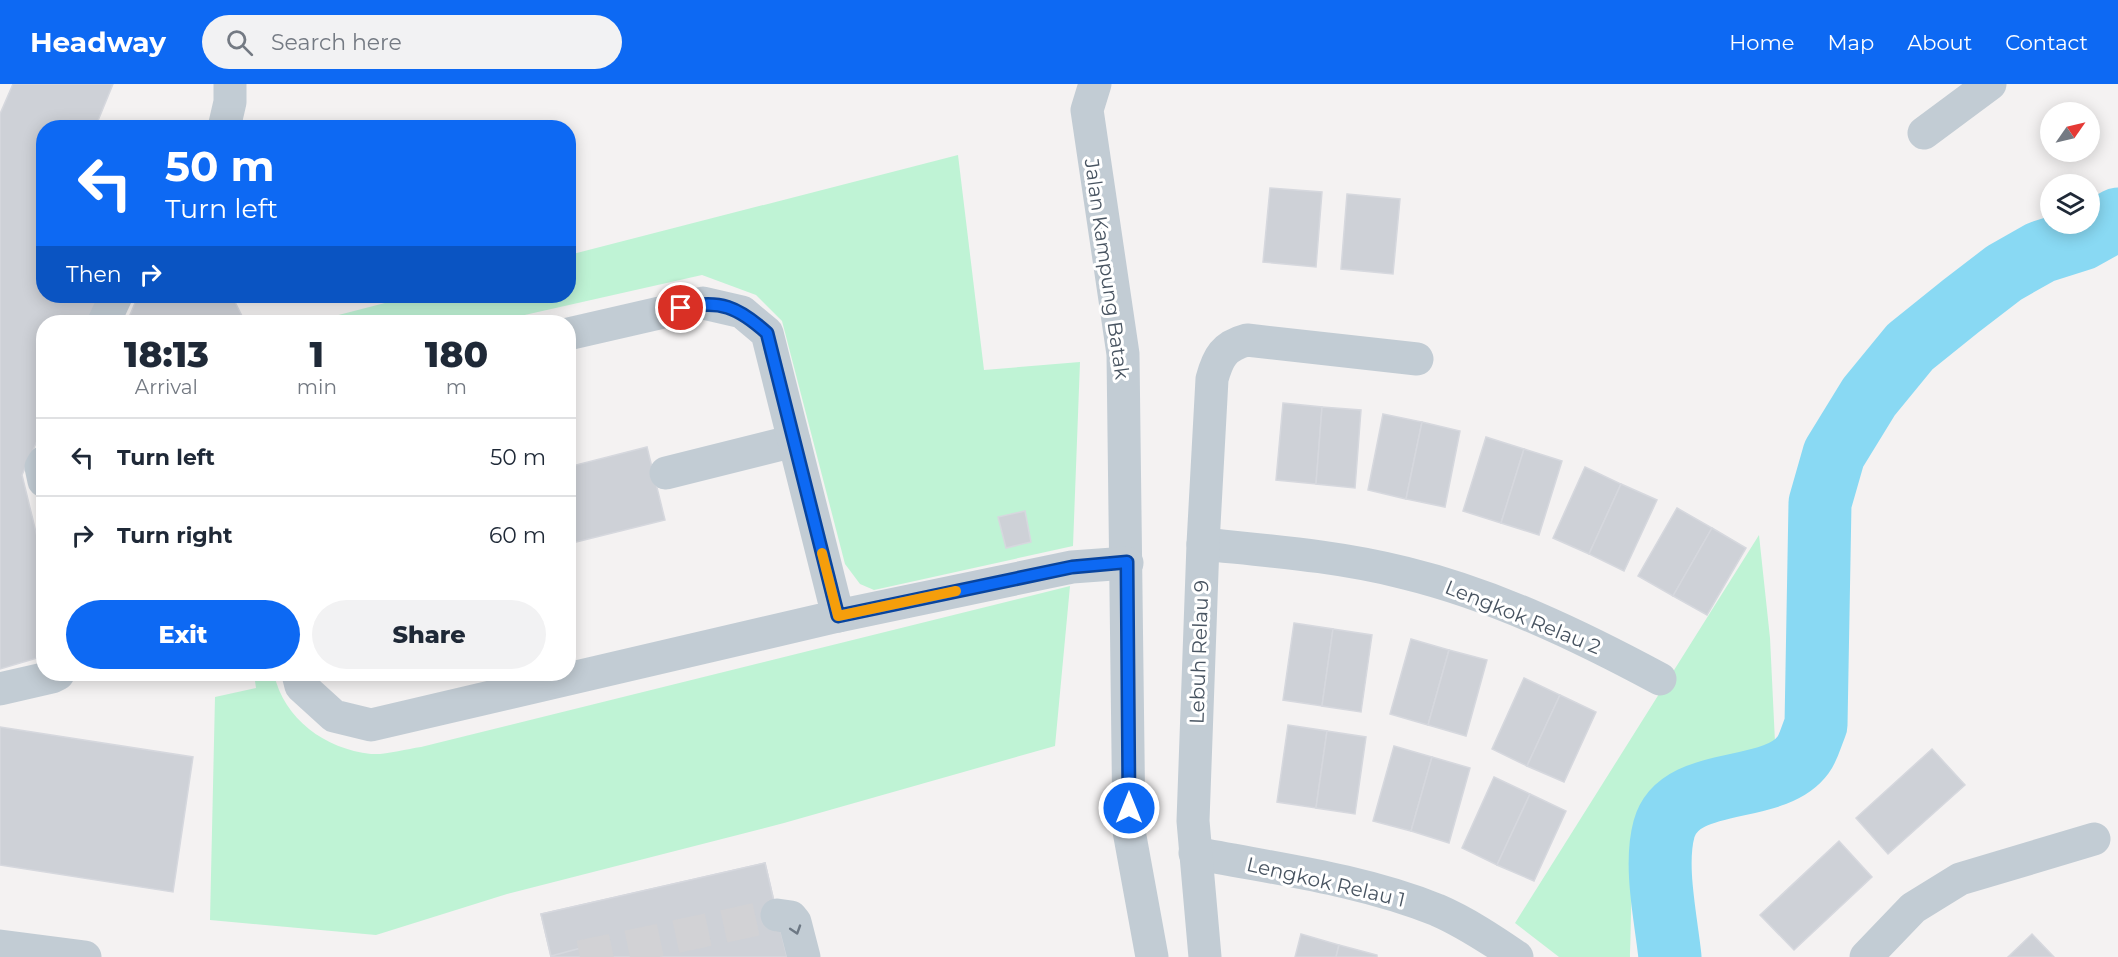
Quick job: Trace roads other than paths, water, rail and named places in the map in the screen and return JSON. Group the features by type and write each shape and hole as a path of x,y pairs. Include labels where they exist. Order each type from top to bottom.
{"street":[{"name":"Jalan Kampung Batak","path":"1095,84 1087,110 1123,354 1129,831 1152,957"},
{"path":"1924,133 1990,84"},
{"path":"576,332 703,303 742,312 767,333 838,616"},
{"name":"Lebuh Relau 9","path":"1205,957 1193,809 1203,544 1212,379 1217,360 1224,349 1241,341 1258,340 1417,359"},
{"path":"666,473 794,441"},
{"name":"Lengkok Relau 2","path":"1203,544 1303,554 1405,573 1503,604 1613,654 1660,679"},
{"path":"576,677 838,616 1072,567 1127,562"},
{"path":"0,689 36,681"},
{"path":"300,681 301,686 333,716 371,725 560,681"},
{"path":"1866,957 1913,908 1960,879 2094,839"},
{"name":"Lengkok Relau 1","path":"1195,853 1353,884 1394,895 1439,911 1517,957"},
{"path":"777,915 791,916 795,922 804,957"},
{"path":"0,946 85,957"}],"waterway":[{"path":"1670,957 1660,859 1664,829 1673,812 1688,800 1707,792 1771,776 1789,768 1805,752 1816,725 1820,503 1834,454 1869,397 1910,347 2004,273 2041,252 2082,239 2118,219"}],"tunnel":[{"path":"580,957 777,915"}]}
